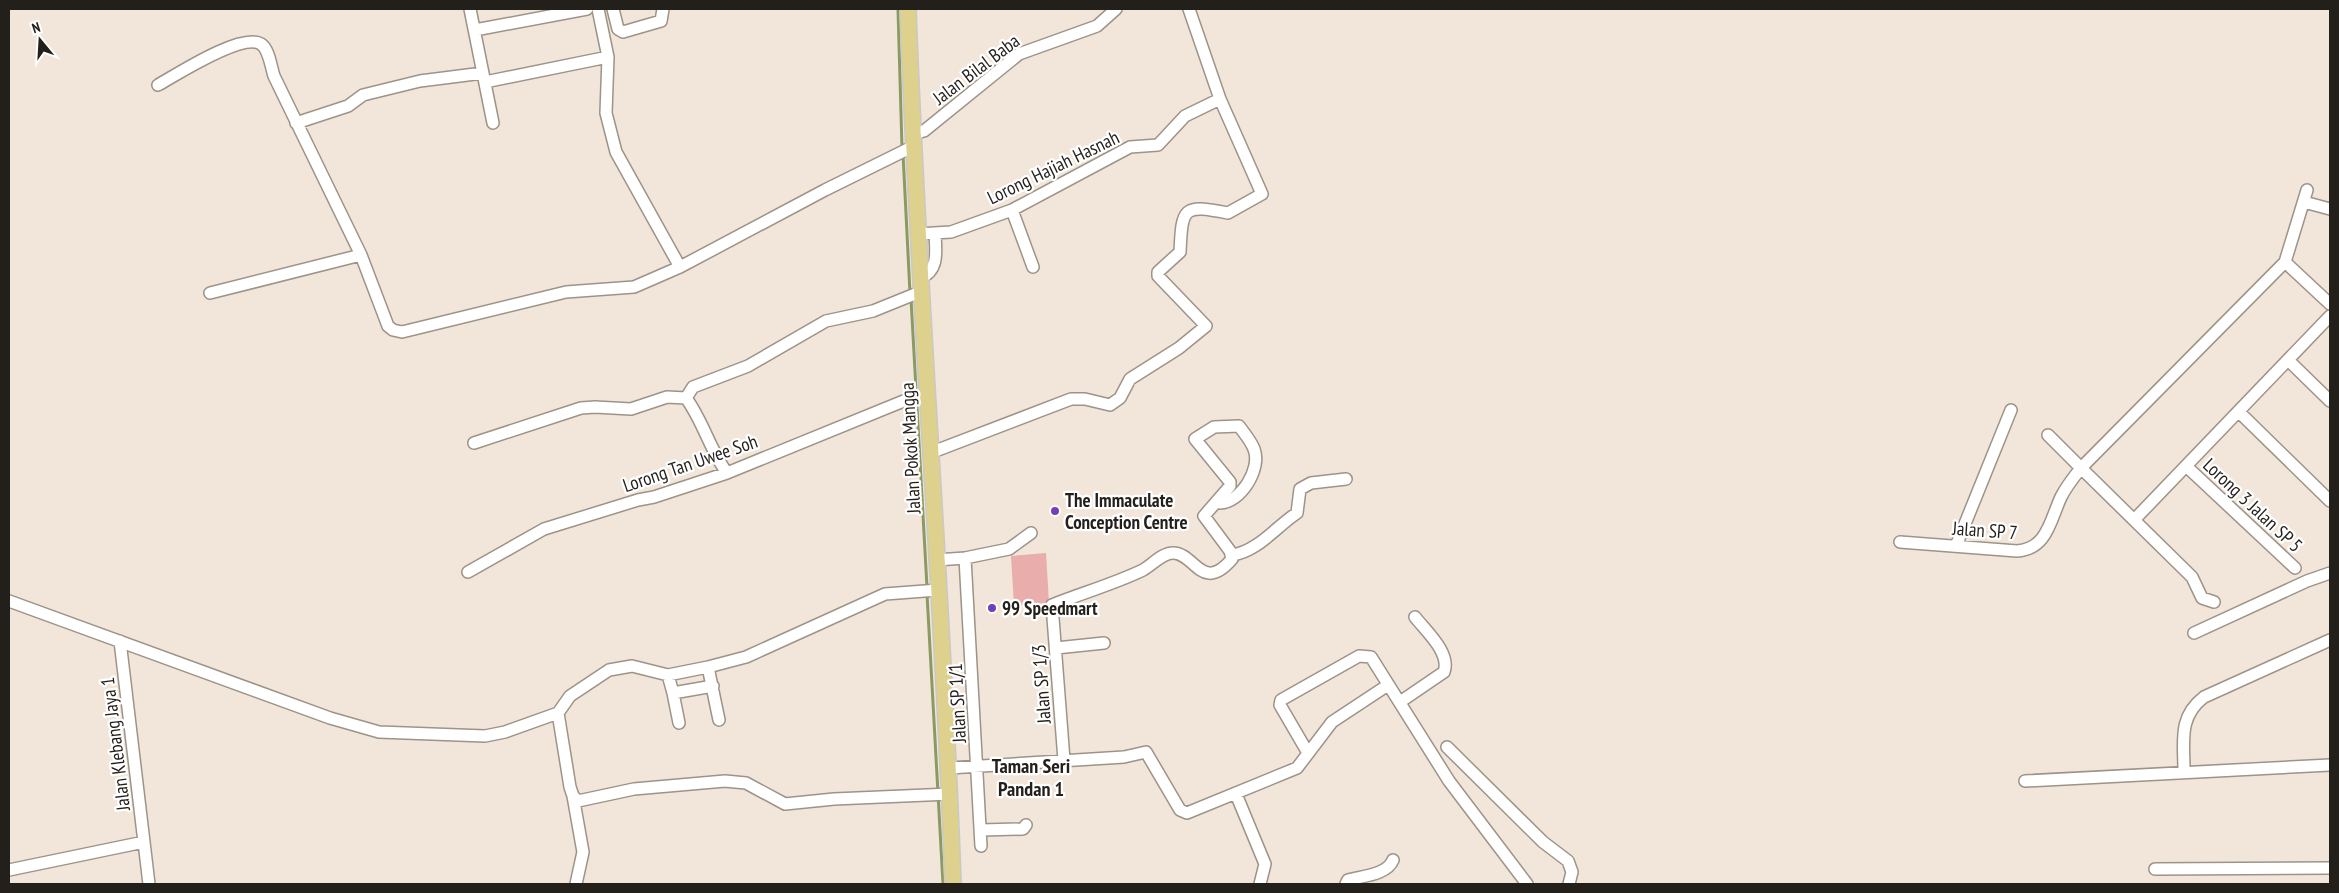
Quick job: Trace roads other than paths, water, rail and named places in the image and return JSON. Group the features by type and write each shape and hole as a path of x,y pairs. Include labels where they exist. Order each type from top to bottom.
{"main road":[{"name":"Jalan Pokok Mangga","path":"908,9 910,144 917,234 916,289 920,397 930,453 936,560 930,591 949,768 943,795 953,884"}],"street":[{"path":"470,9 493,123"},
{"path":"475,30 587,9"},
{"path":"598,9 608,57 606,113 616,152 680,267"},
{"path":"613,9 618,29 623,32 661,21 663,9"},
{"name":"Jalan Bilal Baba","path":"158,85 228,48 248,42 260,44 265,49 274,76 361,256 388,326 393,330 402,332 566,292 634,287 680,267 825,190 894,156 1019,54 1097,26 1116,9"},
{"path":"930,453 1071,400 1085,399 1110,405 1120,398 1130,379 1179,348 1206,326 1158,276 1158,272 1180,252 1182,222 1185,214 1190,210 1200,208 1228,213 1262,194 1220,99 1190,9"},
{"path":"296,123 348,106 363,95 420,81 484,78 608,57"},
{"name":"Lorong Hajiah Hasnah","path":"917,234 951,232 1012,210 1130,147 1158,145 1184,116 1220,99"},
{"path":"2081,468 2285,262 2305,196 2330,209"},
{"path":"1012,210 1034,267"},
{"path":"686,398 693,387 748,366 826,321 873,311 916,289 933,269 936,257 935,234"},
{"path":"210,293 361,256"},
{"path":"2285,262 2330,304"},
{"path":"2134,520 2330,316"},
{"path":"2288,360 2330,401"},
{"path":"474,443 581,408 595,406 631,408 667,397 686,398"},
{"name":"Lorong Tan Uwee Soh","path":"468,572 544,529 638,500 654,498 727,473 816,436 920,397"},
{"path":"686,398 693,408 717,459 727,473"},
{"path":"1956,546 2011,410"},
{"path":"2239,412 2330,501"},
{"path":"1217,501 1224,503 1233,499 1252,475 1254,450 1239,426 1214,427 1195,439 1230,482 1230,486 1217,501 1204,516 1232,555 1241,554 1262,541 1285,520 1297,513 1300,489 1311,483 1346,479"},
{"path":"2048,435 2192,576 2202,598 2214,602"},
{"name":"Lorong 3 Jalan SP 5","path":"2186,466 2295,568"},
{"name":"Jalan SP 7","path":"1900,542 2017,551 2034,548 2045,535 2066,488 2081,468"},
{"path":"936,560 965,558 1009,549 1030,533"},
{"name":"Jalan SP 1/3","path":"1064,760 1052,605 1142,570 1166,555 1174,553 1182,555 1199,570 1210,573 1226,566 1232,559 1232,555"},
{"name":"Jalan SP 1/1","path":"965,558 981,846"},
{"path":"2194,633 2307,581 2330,573"},
{"path":"9,601 330,718 379,732 485,736 505,732 558,713 570,696 609,670 632,666 668,675 708,667 746,657 885,594 930,591"},
{"path":"1400,702 1444,672 1446,665 1442,652 1414,617"},
{"path":"2184,771 2184,726 2193,706 2204,697 2330,640"},
{"name":"Jalan Klebang Jaya 1","path":"120,641 149,884"},
{"path":"1056,648 1104,643"},
{"path":"1308,753 1280,705 1284,697 1359,656 1371,657 1449,782 1528,884"},
{"path":"708,667 719,720"},
{"path":"668,675 674,694 679,723"},
{"path":"949,768 1124,757 1146,752 1183,813 1187,813 1297,768 1332,722 1388,685"},
{"path":"674,694 713,686"},
{"path":"558,713 561,744 573,796 582,852 576,884"},
{"path":"1447,747 1543,842 1568,861 1572,872 1569,884"},
{"path":"2025,781 2184,771 2330,765"},
{"path":"573,796 578,801 634,789 725,780 746,783 785,804 834,799 943,795"},
{"path":"1236,794 1265,864 1260,884"},
{"path":"981,830 1022,828 1026,825"},
{"path":"9,870 144,842"},
{"path":"1346,884 1348,880 1384,870 1390,866 1393,860"},
{"path":"2155,869 2330,868"}],"waterway":[{"path":"898,9 902,148"},
{"path":"903,154 910,293"},
{"path":"911,299 927,587"},
{"path":"927,594 943,884"}],"place":[{"name":"The Immaculate Conception Centre","path":"1055,511"},
{"name":"99 Speedmart","path":"992,608"}],"district":[{"name":"Taman Seri Pandan 1","path":"1031,778"}]}
